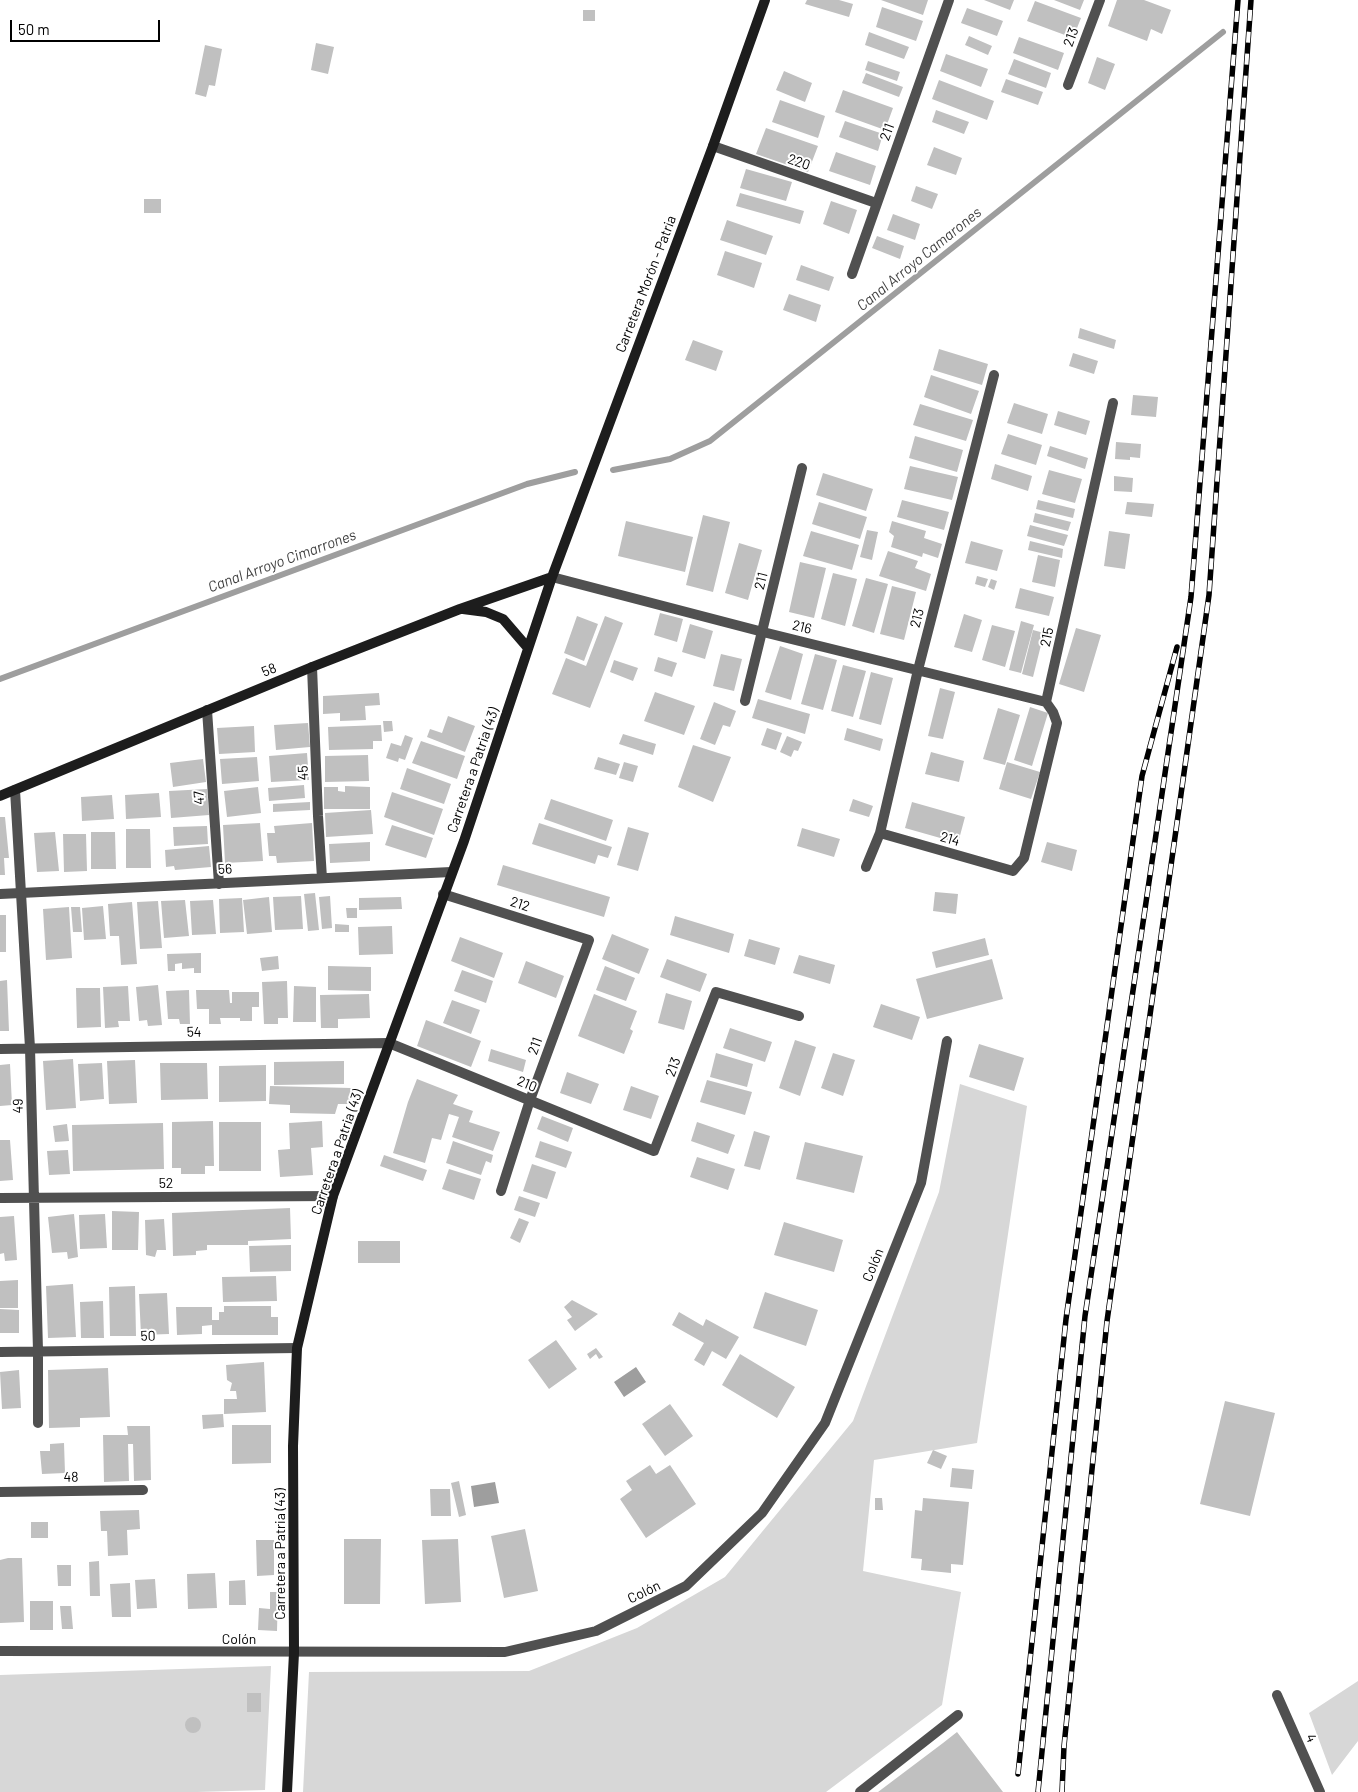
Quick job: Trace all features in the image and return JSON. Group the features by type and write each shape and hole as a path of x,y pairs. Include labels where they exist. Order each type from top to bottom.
{"street":[{"name":"Carretera Morón - Patria","path":"552,577 713,146 765,0"},
{"name":"211","path":"852,274 949,0"},
{"name":"213","path":"1068,84 1100,0"},
{"name":"220","path":"713,146 876,203"},
{"name":"213","path":"866,867 880,833 918,670 994,376"},
{"name":"215","path":"1046,702 1113,403"},
{"name":"211","path":"745,701 802,468"},
{"name":"58","path":"0,796 312,667 460,609 552,577"},
{"name":"216","path":"552,577 763,632 1046,702"},
{"name":"Carretera a Patria (43)","path":"287,1792 294,1653 293,1446 297,1348 333,1196 464,841 552,577"},
{"path":"460,609 486,612 503,619 528,648"},
{"name":"45","path":"312,667 322,878"},
{"name":"214","path":"880,833 1013,870 1024,858 1057,722 1046,702"},
{"name":"47","path":"208,710 218,884"},
{"name":"49","path":"15,790 30,1048 38,1351 38,1423"},
{"name":"56","path":"0,894 451,872"},
{"name":"212","path":"443,894 589,940"},
{"name":"211","path":"501,1191 530,1100 589,940"},
{"name":"213","path":"654,1151 716,992 799,1016"},
{"name":"Colón","path":"0,1651 505,1652 596,1631 686,1586 762,1513 825,1423 921,1183 946,1041"},
{"name":"54","path":"0,1049 389,1043"},
{"name":"210","path":"389,1043 654,1151"},
{"name":"52","path":"0,1198 333,1196"},
{"name":"50","path":"0,1352 297,1348"},
{"name":"48","path":"0,1492 143,1490"},
{"name":"4","path":"1277,1695 1320,1792"},
{"path":"860,1792 958,1715"}],"shaded area":[{"path":"960,1084 1027,1106 977,1443 874,1460 863,1571 961,1592 942,1705 826,1792 303,1792 309,1672 529,1671 637,1628 725,1577 853,1421 939,1192"},
{"path":"636,1367 646,1382 624,1397 614,1382"},
{"path":"495,1482 499,1503 474,1507 471,1486"},
{"path":"271,1666 265,1790 0,1792 0,1675"},
{"path":"1358,1681 1358,1741 1332,1775 1309,1713"}],"building":[{"path":"807,0 839,0 853,4 849,17 805,4"},
{"path":"881,0 928,0 923,15"},
{"path":"984,0 1014,0 1010,10"},
{"path":"1054,0 1084,0 1080,10"},
{"path":"1117,0 1144,0 1171,10 1162,34 1151,29 1147,41 1108,26"},
{"path":"1035,1 1081,18 1073,38 1027,21"},
{"path":"882,7 923,21 916,41 876,27"},
{"path":"967,8 1003,21 997,36 961,23"},
{"path":"583,10 595,10 595,21 583,21"},
{"path":"869,32 909,47 904,59 865,45"},
{"path":"969,36 992,46 988,55 965,45"},
{"path":"1019,37 1064,53 1058,70 1013,53"},
{"path":"316,43 334,47 328,74 311,70"},
{"path":"205,45 222,49 215,86 209,85 206,97 195,94"},
{"path":"946,54 988,69 981,87 940,71"},
{"path":"1097,57 1115,64 1105,90 1088,83"},
{"path":"1014,59 1051,73 1046,88 1008,74"},
{"path":"868,61 900,72 897,81 865,70"},
{"path":"784,71 812,83 805,102 776,90"},
{"path":"866,73 903,87 899,97 862,83"},
{"path":"1006,79 1043,92 1038,105 1001,92"},
{"path":"939,80 994,101 987,120 932,99"},
{"path":"843,90 893,108 885,130 835,112"},
{"path":"780,100 825,116 818,138 772,122"},
{"path":"936,110 969,122 964,134 932,122"},
{"path":"845,121 883,134 878,151 839,137"},
{"path":"766,128 818,146 808,172 756,154"},
{"path":"934,147 962,158 956,175 927,165"},
{"path":"836,152 876,166 870,185 829,171"},
{"path":"746,169 792,182 786,201 740,188"},
{"path":"916,186 938,194 932,209 911,201"},
{"path":"740,193 804,211 800,224 736,206"},
{"path":"144,199 161,199 161,213 144,213"},
{"path":"831,201 857,210 849,234 823,224"},
{"path":"893,214 920,224 915,240 887,230"},
{"path":"727,220 773,236 766,255 720,240"},
{"path":"877,236 904,246 900,259 872,248"},
{"path":"725,251 762,263 754,288 717,275"},
{"path":"801,265 834,277 829,291 796,280"},
{"path":"789,294 821,305 816,322 783,310"},
{"path":"1080,328 1116,340 1114,349 1078,338"},
{"path":"693,340 723,351 716,371 685,360"},
{"path":"939,349 988,364 982,385 933,370"},
{"path":"1073,353 1098,361 1094,374 1069,366"},
{"path":"931,375 979,391 971,414 924,397"},
{"path":"1133,395 1158,397 1156,417 1131,415"},
{"path":"1014,403 1048,414 1042,434 1007,423"},
{"path":"920,404 973,420 966,441 913,425"},
{"path":"1058,411 1090,421 1086,435 1054,425"},
{"path":"1008,434 1042,445 1036,465 1001,454"},
{"path":"915,436 963,450 957,472 909,458"},
{"path":"1116,442 1141,444 1140,458 1130,457 1130,460 1115,459"},
{"path":"1050,446 1088,458 1085,469 1047,456"},
{"path":"995,464 1032,476 1028,491 991,479"},
{"path":"910,466 958,477 952,500 904,489"},
{"path":"1049,470 1082,479 1075,503 1042,494"},
{"path":"823,473 873,489 866,511 816,495"},
{"path":"1114,476 1133,478 1132,492 1114,491"},
{"path":"902,500 949,512 944,530 897,517"},
{"path":"1038,500 1075,509 1073,518 1036,509"},
{"path":"819,502 867,517 860,539 812,524"},
{"path":"1127,502 1154,504 1152,517 1125,514"},
{"path":"1035,513 1071,522 1068,531 1033,522"},
{"path":"703,515 730,522 713,592 686,585"},
{"path":"626,521 693,537 685,572 618,556"},
{"path":"892,521 926,531 924,538 942,544 938,558 923,553 922,557 891,547 894,536 889,532"},
{"path":"1030,525 1068,535 1064,546 1027,536"},
{"path":"867,530 878,532 872,560 860,557"},
{"path":"811,531 859,545 852,570 803,556"},
{"path":"1109,531 1130,534 1125,569 1104,566"},
{"path":"971,541 1003,550 997,571 965,563"},
{"path":"1030,541 1063,549 1062,558 1028,550"},
{"path":"739,543 762,550 748,600 725,593"},
{"path":"888,551 918,561 915,568 931,574 926,591 879,576"},
{"path":"1038,555 1060,560 1055,587 1032,582"},
{"path":"800,562 826,568 814,618 789,612"},
{"path":"833,573 857,579 845,626 821,619"},
{"path":"977,576 988,579 985,587 975,584"},
{"path":"866,578 888,584 874,633 852,626"},
{"path":"991,579 997,581 994,590 988,587"},
{"path":"892,586 916,592 904,640 880,634"},
{"path":"1020,588 1054,597 1049,616 1015,608"},
{"path":"660,613 683,619 677,642 654,635"},
{"path":"964,614 982,620 972,652 954,647"},
{"path":"577,616 598,624 584,661 564,653"},
{"path":"605,616 623,623 590,708 552,694 566,658 586,666"},
{"path":"1021,621 1034,625 1021,673 1009,670"},
{"path":"690,624 713,631 705,659 682,652"},
{"path":"992,625 1015,631 1005,667 982,660"},
{"path":"1076,628 1101,635 1084,692 1059,684"},
{"path":"1033,630 1044,633 1033,677 1022,674"},
{"path":"780,646 803,654 791,700 765,692"},
{"path":"721,654 742,659 734,691 713,686"},
{"path":"815,654 837,660 823,710 801,704"},
{"path":"658,657 677,663 672,677 654,671"},
{"path":"614,660 638,668 633,681 610,672"},
{"path":"843,665 866,671 853,717 831,711"},
{"path":"871,672 893,678 881,725 859,719"},
{"path":"940,688 955,692 943,739 928,736"},
{"path":"655,692 695,706 684,735 644,721"},
{"path":"379,693 380,705 365,706 366,720 340,721 340,713 323,714 323,696"},
{"path":"758,699 810,714 805,734 752,718"},
{"path":"714,702 736,711 730,727 723,725 715,745 700,739"},
{"path":"1030,707 1048,713 1032,766 1014,760"},
{"path":"998,708 1020,715 1005,765 983,759"},
{"path":"448,716 475,726 465,752 427,737 430,729 442,733"},
{"path":"383,721 392,721 393,731 384,732"},
{"path":"308,723 310,747 276,750 274,725"},
{"path":"381,725 382,741 373,741 373,749 329,750 328,727"},
{"path":"254,726 255,752 219,754 217,728"},
{"path":"767,728 782,733 776,750 761,745"},
{"path":"847,728 883,739 880,751 844,740"},
{"path":"623,734 656,744 653,755 619,744"},
{"path":"405,735 413,738 405,760 399,758 398,762 386,758 391,743 401,746"},
{"path":"787,736 802,742 798,751 794,750 791,757 780,752"},
{"path":"421,741 465,756 457,779 412,763"},
{"path":"693,745 731,757 713,802 678,787"},
{"path":"931,752 964,761 959,782 925,774"},
{"path":"307,753 309,780 271,782 269,756"},
{"path":"368,755 369,781 325,782 325,756"},
{"path":"257,757 259,781 222,784 220,759"},
{"path":"598,757 620,764 616,775 594,769"},
{"path":"203,759 206,782 173,787 170,763"},
{"path":"624,762 638,766 633,782 619,778"},
{"path":"1007,762 1040,772 1031,799 999,789"},
{"path":"407,768 451,784 444,804 400,789"},
{"path":"304,785 305,798 269,801 268,788"},
{"path":"345,786 370,787 370,809 324,809 324,787 338,787 338,791 345,792"},
{"path":"258,787 261,813 227,817 224,791"},
{"path":"207,789 209,815 171,818 169,791"},
{"path":"392,792 443,809 434,835 384,817"},
{"path":"159,793 161,817 126,819 125,795"},
{"path":"112,795 114,819 82,821 81,797"},
{"path":"551,799 613,820 606,841 544,819"},
{"path":"853,799 873,806 869,817 849,811"},
{"path":"310,802 310,810 273,812 273,804"},
{"path":"912,802 965,817 958,843 905,828"},
{"path":"371,810 373,834 326,837 325,813"},
{"path":"0,817 5,817 9,858 4,858 5,875 0,875"},
{"path":"260,823 263,861 225,863 223,825"},
{"path":"312,823 314,861 277,863 276,856 269,856 267,833 275,833 274,826"},
{"path":"539,823 612,847 608,858 598,855 595,864 532,844"},
{"path":"392,825 433,838 426,858 385,845"},
{"path":"207,826 208,844 174,846 173,827"},
{"path":"628,827 649,833 638,871 617,865"},
{"path":"802,828 840,839 834,857 797,846"},
{"path":"126,829 150,829 151,868 126,868"},
{"path":"55,832 59,871 37,872 34,833"},
{"path":"91,832 115,832 116,869 91,869"},
{"path":"63,834 86,834 87,871 64,872"},
{"path":"370,842 370,861 330,863 329,844"},
{"path":"1047,842 1077,850 1072,871 1041,862"},
{"path":"209,846 211,867 175,870 174,866 166,867 165,850"},
{"path":"503,865 610,897 604,917 497,885"},
{"path":"935,892 958,894 956,914 933,911"},
{"path":"315,893 319,930 308,931 304,894"},
{"path":"301,896 303,929 275,930 273,897"},
{"path":"330,896 332,928 322,929 319,897"},
{"path":"269,897 272,932 247,934 243,900"},
{"path":"401,897 402,909 359,910 359,898"},
{"path":"242,898 244,932 220,933 219,899"},
{"path":"185,900 189,936 164,938 161,901"},
{"path":"213,900 216,934 192,935 190,901"},
{"path":"158,901 162,948 140,949 137,902"},
{"path":"132,902 137,964 121,965 119,936 110,936 108,904"},
{"path":"103,906 106,939 84,940 82,908"},
{"path":"69,907 72,958 46,960 43,909"},
{"path":"71,907 80,907 82,932 73,932"},
{"path":"346,908 357,908 357,918 347,918"},
{"path":"0,915 6,915 6,952 0,952"},
{"path":"675,916 734,934 729,953 670,935"},
{"path":"335,924 349,925 349,932 335,932"},
{"path":"392,926 393,954 359,955 358,927"},
{"path":"612,934 649,949 639,974 602,959"},
{"path":"460,937 503,953 494,978 451,961"},
{"path":"985,938 989,955 936,968 932,952"},
{"path":"749,939 780,948 775,965 744,956"},
{"path":"201,953 201,973 194,973 194,968 182,969 182,963 175,964 175,971 168,971 167,954"},
{"path":"799,955 835,965 830,984 793,973"},
{"path":"278,956 279,969 262,971 260,958"},
{"path":"667,959 707,974 700,992 660,977"},
{"path":"992,959 1003,999 927,1019 916,979"},
{"path":"526,961 564,976 556,998 518,983"},
{"path":"328,966 371,967 371,991 328,990"},
{"path":"605,966 635,978 626,1001 596,990"},
{"path":"462,970 493,981 486,1003 454,991"},
{"path":"7,980 9,1031 0,1031 0,981"},
{"path":"287,981 288,1018 278,1018 278,1024 264,1024 262,982"},
{"path":"158,985 162,1025 148,1026 147,1020 139,1021 136,987"},
{"path":"128,986 130,1021 118,1021 119,1027 105,1028 103,987"},
{"path":"294,986 316,987 316,1022 293,1022"},
{"path":"76,988 100,988 101,1027 77,1028"},
{"path":"189,990 190,1024 180,1024 179,1019 168,1019 166,991"},
{"path":"196,990 229,990 230,1003 232,1003 232,992 259,992 259,1007 252,1007 252,1021 240,1021 240,1018 220,1018 221,1024 209,1024 209,1009 197,1009"},
{"path":"666,993 692,1001 684,1030 658,1023"},
{"path":"369,994 370,1018 338,1019 338,1028 321,1028 320,995"},
{"path":"594,994 637,1011 630,1029 633,1031 624,1054 578,1036"},
{"path":"452,1000 480,1010 471,1034 443,1023"},
{"path":"881,1004 920,1017 912,1040 873,1027"},
{"path":"426,1020 481,1041 471,1067 417,1046"},
{"path":"730,1028 772,1042 765,1062 723,1048"},
{"path":"795,1040 816,1047 800,1096 779,1088"},
{"path":"979,1044 1024,1058 1014,1091 969,1077"},
{"path":"491,1049 526,1060 523,1072 488,1061"},
{"path":"716,1053 753,1064 747,1087 710,1077"},
{"path":"833,1053 855,1060 843,1096 821,1088"},
{"path":"73,1059 76,1108 46,1110 43,1061"},
{"path":"135,1060 137,1103 109,1104 107,1061"},
{"path":"344,1061 344,1084 274,1085 274,1062"},
{"path":"102,1063 104,1099 80,1101 78,1064"},
{"path":"160,1063 207,1063 208,1099 161,1100"},
{"path":"10,1064 12,1105 0,1106 0,1065"},
{"path":"266,1065 266,1101 219,1102 219,1066"},
{"path":"567,1072 599,1084 591,1104 560,1093"},
{"path":"417,1079 458,1095 453,1104 473,1111 469,1122 500,1132 493,1151 452,1137 459,1117 449,1114 441,1140 432,1138 425,1163 393,1153"},
{"path":"707,1080 752,1092 745,1115 700,1102"},
{"path":"270,1086 351,1088 351,1104 338,1104 335,1114 290,1113 290,1105 269,1104"},
{"path":"631,1086 659,1096 651,1119 623,1110"},
{"path":"542,1116 573,1128 568,1142 537,1129"},
{"path":"213,1121 214,1166 205,1166 205,1174 181,1174 181,1168 172,1168 172,1122"},
{"path":"322,1121 323,1147 311,1148 313,1175 280,1177 278,1150 290,1149 289,1123"},
{"path":"219,1122 261,1122 261,1171 219,1171"},
{"path":"697,1122 735,1135 728,1154 691,1141"},
{"path":"163,1123 164,1169 73,1171 72,1125"},
{"path":"67,1124 69,1141 55,1142 53,1126"},
{"path":"754,1131 770,1136 760,1170 744,1166"},
{"path":"0,1140 10,1140 13,1180 0,1181"},
{"path":"453,1141 493,1155 491,1163 486,1161 481,1175 446,1163"},
{"path":"540,1141 572,1152 566,1168 535,1157"},
{"path":"805,1142 863,1156 854,1193 796,1179"},
{"path":"68,1150 70,1174 49,1175 47,1151"},
{"path":"384,1155 427,1170 423,1181 380,1166"},
{"path":"697,1157 735,1169 728,1190 690,1177"},
{"path":"532,1164 556,1172 547,1199 523,1191"},
{"path":"449,1169 481,1179 474,1200 442,1189"},
{"path":"519,1196 540,1203 535,1217 514,1210"},
{"path":"290,1208 291,1239 248,1241 248,1245 207,1245 207,1250 196,1251 196,1255 173,1256 172,1213"},
{"path":"112,1211 139,1212 138,1250 112,1250"},
{"path":"74,1214 78,1257 68,1259 67,1252 52,1253 48,1217"},
{"path":"105,1214 107,1248 80,1249 79,1215"},
{"path":"14,1216 17,1260 5,1261 4,1253 0,1254 0,1217"},
{"path":"519,1218 529,1222 520,1243 510,1238"},
{"path":"164,1219 166,1250 157,1250 155,1257 146,1255 145,1220"},
{"path":"784,1222 843,1240 834,1272 774,1255"},
{"path":"358,1241 400,1241 400,1263 358,1263"},
{"path":"291,1245 291,1271 250,1272 249,1246"},
{"path":"276,1276 277,1301 223,1302 222,1277"},
{"path":"18,1280 18,1308 0,1308 0,1281"},
{"path":"73,1284 76,1337 48,1338 46,1286"},
{"path":"135,1286 136,1336 110,1336 109,1287"},
{"path":"765,1292 818,1310 806,1346 753,1328"},
{"path":"167,1293 169,1334 141,1335 139,1294"},
{"path":"572,1300 598,1314 575,1331 567,1320 572,1317 564,1307"},
{"path":"103,1301 104,1338 81,1338 80,1302"},
{"path":"224,1306 271,1306 271,1317 278,1317 278,1335 212,1335 212,1325 202,1326 202,1334 177,1335 176,1307 212,1307 212,1320 219,1320 219,1312 224,1312"},
{"path":"0,1309 19,1310 19,1333 0,1333"},
{"path":"679,1312 703,1326 706,1319 739,1337 726,1359 712,1351 704,1366 694,1360 704,1343 672,1325"},
{"path":"556,1340 577,1369 549,1389 528,1360"},
{"path":"596,1348 603,1357 599,1359 596,1354 590,1359 587,1354"},
{"path":"740,1354 795,1387 777,1418 722,1385"},
{"path":"264,1362 266,1412 224,1414 224,1399 237,1399 236,1391 230,1391 232,1383 227,1380 226,1365"},
{"path":"108,1368 110,1417 80,1418 80,1427 49,1428 48,1370"},
{"path":"19,1370 21,1408 2,1409 0,1372"},
{"path":"1225,1401 1275,1413 1250,1516 1200,1504"},
{"path":"670,1404 693,1436 665,1456 642,1424"},
{"path":"223,1414 224,1427 203,1429 202,1415"},
{"path":"232,1425 271,1425 271,1463 232,1464"},
{"path":"127,1426 150,1426 151,1480 134,1481 133,1444 128,1444 129,1481 104,1482 103,1435 128,1435"},
{"path":"64,1443 65,1473 42,1474 40,1451 50,1451 50,1444"},
{"path":"933,1450 947,1456 941,1469 927,1463"},
{"path":"650,1465 656,1474 670,1465 696,1504 646,1538 620,1499 632,1490 626,1481"},
{"path":"952,1468 974,1470 972,1489 950,1487"},
{"path":"459,1481 466,1515 459,1517 451,1483"},
{"path":"430,1489 450,1489 451,1516 431,1516"},
{"path":"875,1498 882,1498 883,1510 875,1510"},
{"path":"923,1498 969,1502 963,1565 951,1564 951,1573 921,1570 922,1559 911,1558 915,1510 922,1511"},
{"path":"139,1510 140,1529 127,1530 128,1555 108,1556 107,1531 101,1531 100,1511"},
{"path":"31,1522 48,1522 48,1538 31,1538"},
{"path":"525,1529 538,1591 504,1598 491,1536"},
{"path":"344,1539 381,1539 380,1604 344,1604"},
{"path":"458,1539 461,1602 425,1604 422,1540"},
{"path":"256,1540 274,1540 274,1575 257,1576"},
{"path":"22,1558 24,1622 0,1623 0,1560"},
{"path":"99,1561 100,1596 90,1596 89,1562"},
{"path":"57,1565 71,1565 71,1586 58,1586"},
{"path":"215,1573 217,1608 188,1609 187,1574"},
{"path":"155,1579 157,1608 137,1609 135,1580"},
{"path":"245,1580 246,1605 229,1605 229,1581"},
{"path":"130,1583 131,1617 112,1617 110,1584"},
{"path":"270,1592 278,1592 277,1631 258,1630 259,1608 270,1609"},
{"path":"30,1601 53,1601 53,1630 30,1630"},
{"path":"60,1606 71,1606 73,1629 62,1629"},
{"path":"247,1693 261,1693 261,1712 247,1712"},
{"path":"190,1717 196,1717 201,1722 199,1731 190,1733 185,1728 185,1722"},
{"path":"957,1732 1003,1792 878,1792 943,1743"}],"waterway":[{"name":"Canal Arroyo Camarones","path":"613,470 670,459 710,441 1223,32"},
{"name":"Canal Arroyo Cimarrones","path":"0,679 527,484 575,472"}],"railway":[{"path":"1038,1792 1085,1316 1191,597 1238,0"},
{"path":"1062,1792 1064,1746 1107,1321 1209,595 1251,0"},
{"path":"1018,1774 1066,1319 1142,776 1177,647"}]}
